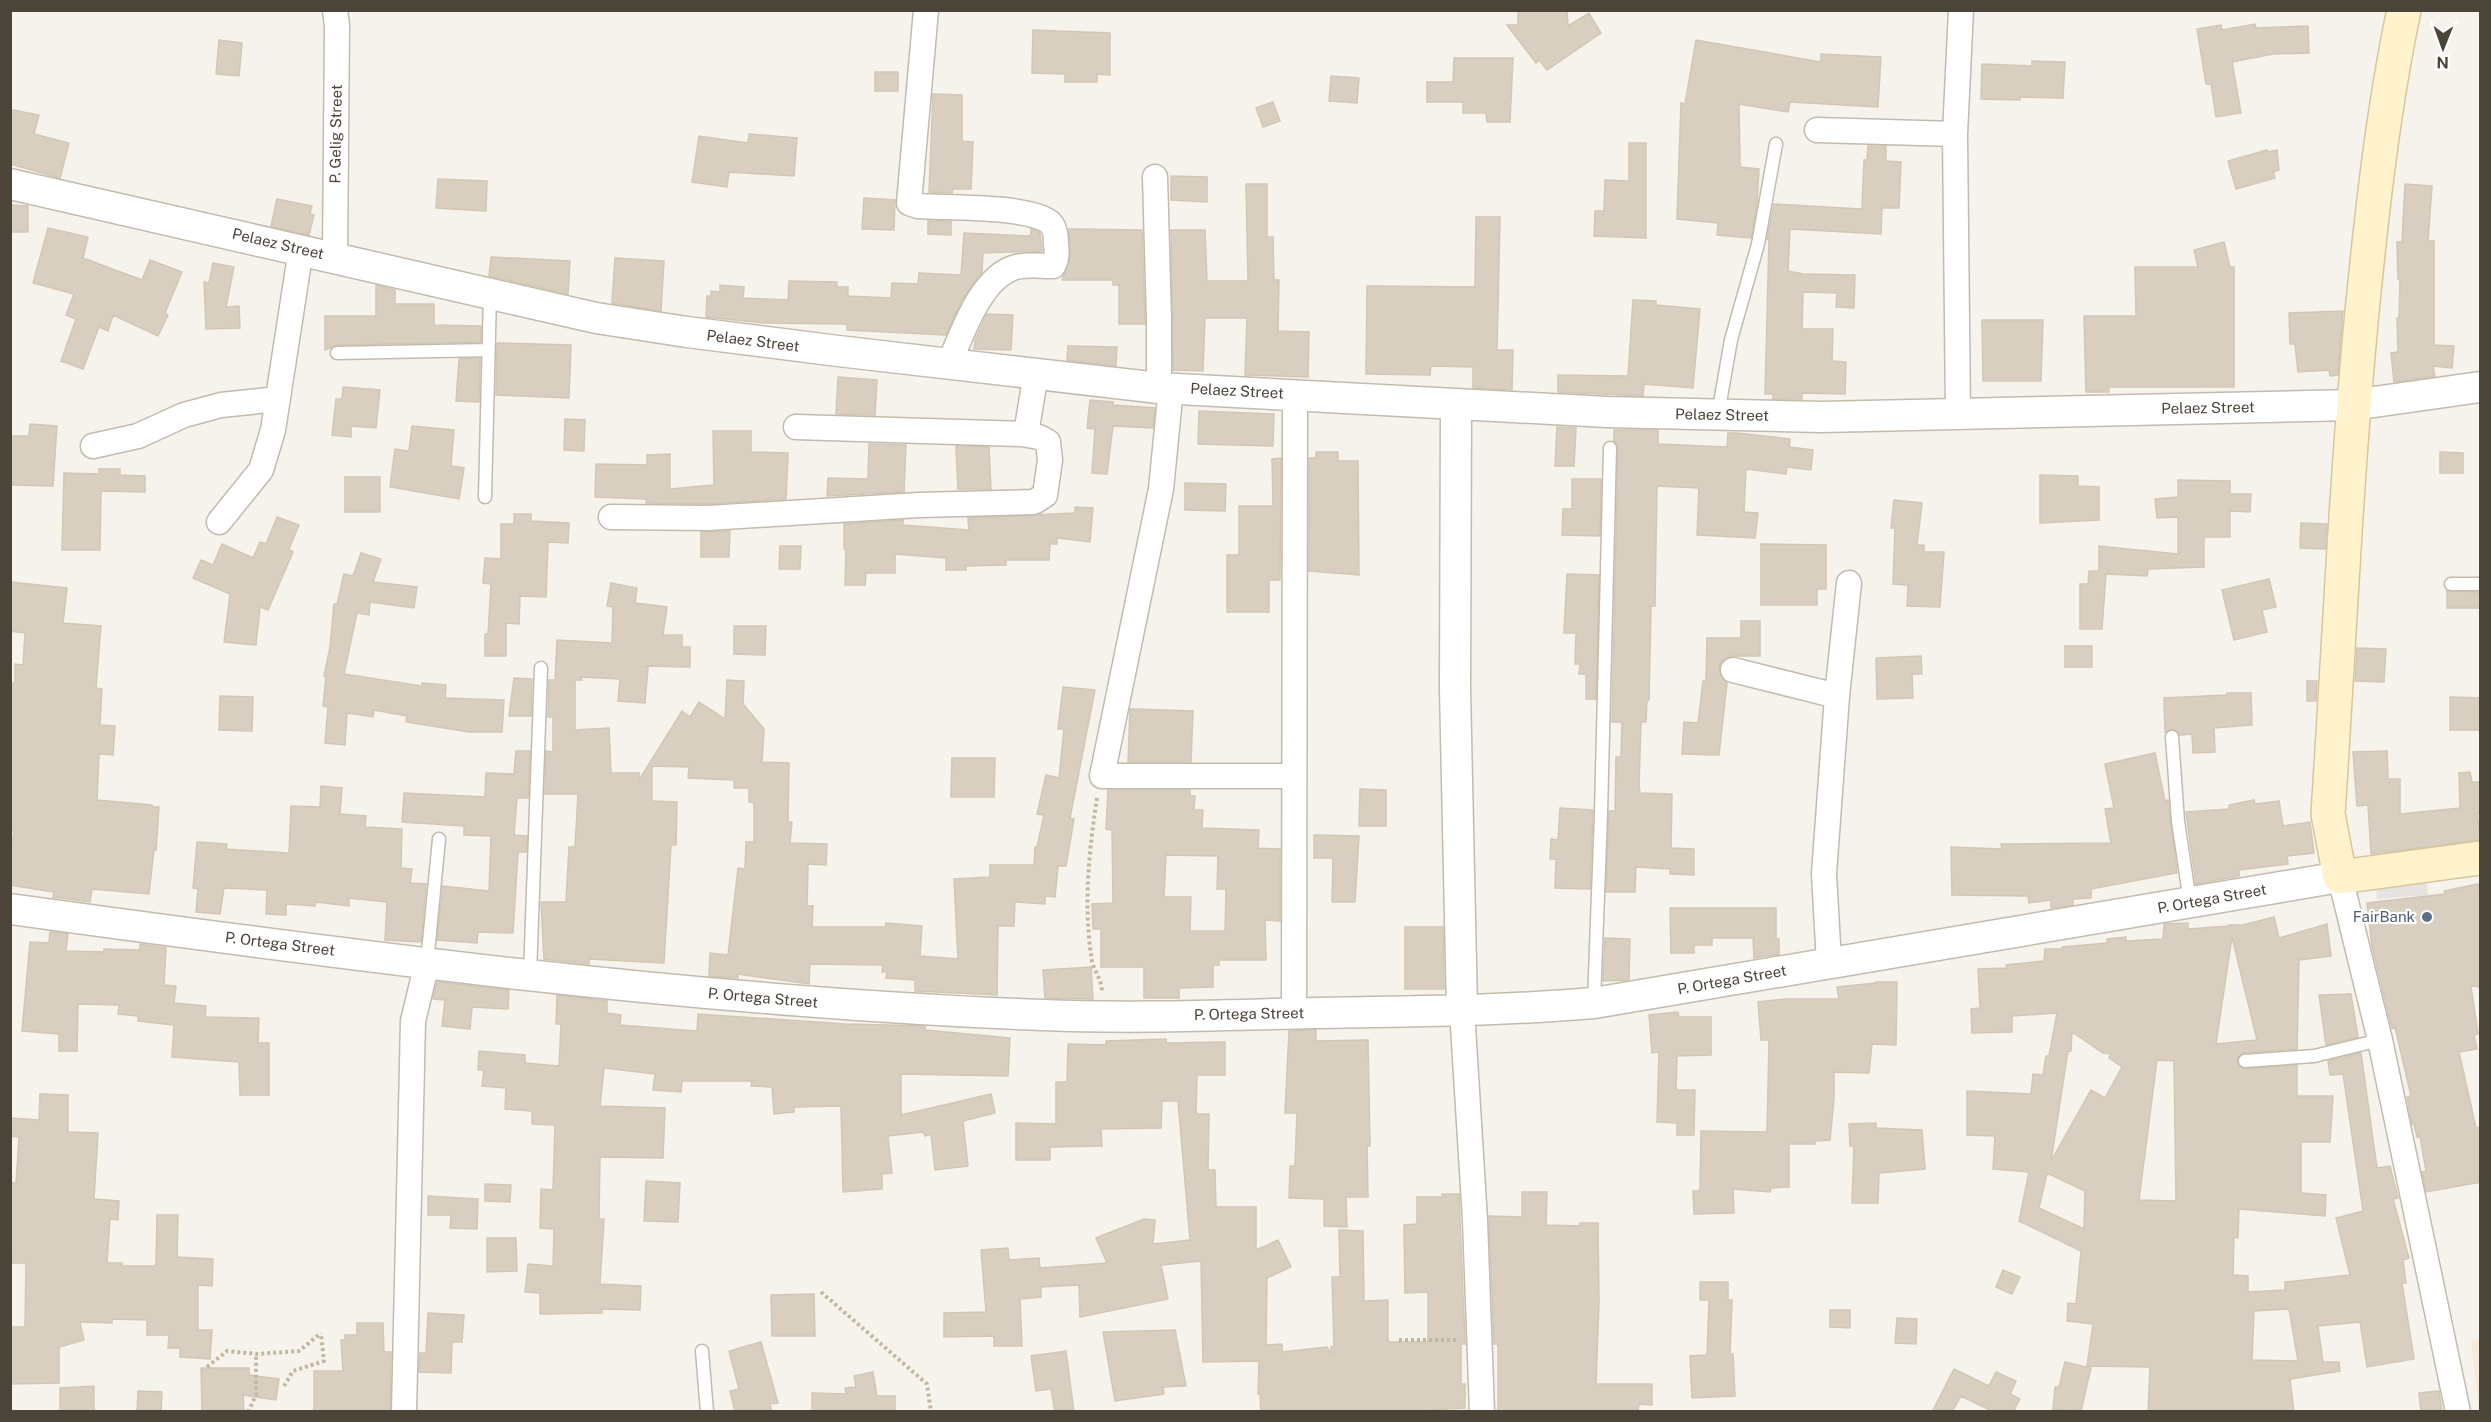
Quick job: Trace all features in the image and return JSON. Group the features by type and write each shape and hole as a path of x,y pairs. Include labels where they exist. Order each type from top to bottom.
{"main road":[{"path":"2340,877 2328,814 2353,405 2370,225 2394,57 2404,10"},
{"name":"P. Ortega Street","path":"2340,877 2481,858"}],"street":[{"name":"P. Gelig Street","path":"334,10 337,27 334,257"},
{"path":"926,10 909,203 918,206 1013,212 1047,220 1054,228 1056,244 1056,261 1053,266 1016,267 1000,274 970,315 949,364"},
{"path":"1958,414 1955,134 1961,10"},
{"path":"1817,130 1955,134"},
{"path":"1155,177 1159,308 1165,388 1161,489 1102,776 1293,776"},
{"name":"Pelaez Street","path":"10,184 596,318 687,332 1165,388 1456,404 1822,417 2353,405 2481,387"},
{"path":"219,522 261,470 273,430 301,249"},
{"path":"1026,434 1036,373"},
{"path":"1294,1013 1295,394"},
{"path":"93,446 138,436 184,416 221,405 278,399"},
{"path":"1456,404 1455,689 1461,1010 1475,1220 1482,1412"},
{"path":"611,517 708,518 919,505 1034,502 1046,495 1050,450 1048,442 1039,437 1026,434 796,427"},
{"path":"1829,963 1824,874 1837,696 1849,583"},
{"path":"1733,670 1837,696"},
{"path":"2340,877 2380,1040 2458,1412"},
{"name":"P. Ortega Street","path":"10,909 530,977 798,1002 1102,1016 1461,1010 1594,1003 2340,877"},
{"path":"404,1412 413,1022 427,963"}],"lane":[{"path":"1718,415 1731,340 1758,244 1776,144"},
{"path":"485,496 490,293"},
{"path":"337,354 488,350"},
{"path":"1594,1003 1602,814 1610,448"},
{"path":"2451,584 2481,584"},
{"path":"530,977 541,668"},
{"path":"2172,737 2178,821 2190,903"},
{"path":"427,963 439,839"},
{"path":"2245,1061 2314,1056 2380,1040"},
{"path":"702,1351 707,1412"}],"path":[{"path":"1102,776 1097,799 1087,892 1092,963 1101,979 1102,1016"},
{"path":"821,1292 927,1384 931,1412"},
{"path":"207,1367 227,1351 256,1354 299,1351 321,1334 324,1361 293,1371 284,1386"},
{"path":"1399,1340 1480,1340"},
{"path":"248,1412 256,1395 256,1354"}],"shaded area":[{"path":"2427,882 2428,895 2377,899 2376,886"},
{"path":"2480,1340 2480,1411 2479,1412 2471,1341"}],"building":[{"path":"1567,10 1568,26 1589,13 1601,33 1547,70 1539,60 1536,63 1507,25 1518,25 1518,11"},
{"path":"2255,24 2256,28 2308,26 2309,53 2273,54 2232,62 2241,113 2216,117 2211,84 2206,84 2197,29 2221,25 2222,30"},
{"path":"1033,30 1110,33 1110,75 1097,74 1097,82 1065,82 1065,74 1032,73"},
{"path":"219,40 242,43 239,76 216,74"},
{"path":"1696,40 1821,62 1821,54 1881,57 1878,107 1790,102 1788,112 1739,104 1740,167 1759,169 1757,203 1751,238 1717,235 1718,223 1677,219 1681,103 1685,104"},
{"path":"1454,58 1513,58 1510,122 1487,122 1486,113 1463,113 1463,102 1427,102 1427,82 1453,82"},
{"path":"2032,61 2065,62 2063,98 1981,99 1982,64 2032,66"},
{"path":"875,72 898,72 898,91 875,91"},
{"path":"1331,76 1359,78 1357,103 1329,101"},
{"path":"933,94 962,95 962,141 973,142 971,189 953,189 952,193 929,192"},
{"path":"1273,102 1280,121 1263,127 1256,108"},
{"path":"13,110 39,115 34,134 69,143 60,178 10,164 10,121"},
{"path":"749,134 797,138 794,176 729,172 727,187 692,182 699,136 748,143"},
{"path":"1629,143 1646,143 1646,238 1594,236 1595,211 1604,211 1605,180 1629,181"},
{"path":"1868,146 1886,146 1886,161 1901,162 1899,208 1882,208 1881,234 1790,229 1788,271 1803,274 1855,275 1854,308 1836,307 1837,293 1803,292 1802,329 1833,329 1832,361 1846,362 1845,394 1802,393 1802,399 1773,399 1773,394 1765,394 1769,240 1767,239 1774,204 1862,209 1864,160 1867,160"},
{"path":"2267,150 2268,152 2277,150 2279,170 2273,172 2275,178 2236,189 2228,161"},
{"path":"1171,176 1207,177 1207,202 1171,200"},
{"path":"438,179 487,181 486,211 436,208"},
{"path":"1246,184 1267,184 1267,237 1273,237 1274,280 1279,280 1278,331 1309,332 1308,377 1245,375 1247,318 1205,318 1203,371 1173,370 1171,230 1205,230 1207,281 1248,281"},
{"path":"2405,184 2432,186 2428,241 2434,241 2434,345 2454,346 2452,368 2433,366 2435,376 2394,382 2391,353 2398,352 2397,318 2399,318 2400,279 2398,279 2397,242 2402,242"},
{"path":"864,198 895,200 894,230 862,229"},
{"path":"277,199 312,206 310,214 314,215 309,235 271,226"},
{"path":"10,205 28,206 28,232 10,232"},
{"path":"1476,217 1500,217 1497,350 1513,350 1512,390 1473,388 1473,367 1431,366 1430,375 1366,374 1367,286 1475,287"},
{"path":"928,221 951,221 951,235 928,234"},
{"path":"48,228 88,237 83,258 142,280 150,260 182,272 165,313 168,315 158,336 113,315 108,331 99,327 83,369 61,361 76,319 66,315 74,294 33,283"},
{"path":"1031,229 1040,233 1042,251 983,253 982,272 962,300 946,335 847,330 847,324 765,323 706,317 707,296 711,296 711,291 720,292 720,285 744,287 743,298 788,300 789,281 837,282 837,287 848,287 848,296 891,298 892,283 918,284 919,273 961,275 964,233 1029,236"},
{"path":"1069,229 1142,230 1145,324 1119,324 1119,285 1113,285 1113,280 1062,280 1070,257"},
{"path":"2224,242 2230,267 2234,267 2234,387 2109,387 2109,392 2086,392 2084,316 2136,316 2135,267 2198,267 2194,250"},
{"path":"491,257 570,261 568,294 489,276"},
{"path":"615,258 664,261 661,311 612,303"},
{"path":"213,263 234,267 226,307 239,306 240,328 206,329 204,282 209,283"},
{"path":"376,285 395,290 395,304 434,304 434,325 481,326 481,342 337,345 325,350 325,316 376,316"},
{"path":"1633,300 1656,301 1656,305 1700,309 1693,388 1644,384 1643,396 1558,392 1558,375 1628,376"},
{"path":"2343,311 2338,375 2330,376 2329,370 2298,372 2295,344 2290,344 2289,313"},
{"path":"987,314 1013,315 1011,350 974,349 975,340"},
{"path":"1982,320 2043,320 2041,381 1983,381"},
{"path":"497,343 571,345 569,398 496,395"},
{"path":"1068,346 1117,347 1116,366 1067,360"},
{"path":"480,358 479,402 456,401 459,359"},
{"path":"838,377 877,380 875,415 836,414"},
{"path":"343,387 380,390 376,428 351,426 351,437 332,435 336,399 342,399"},
{"path":"1090,400 1113,402 1113,405 1155,408 1153,428 1113,426 1107,474 1092,473 1095,429 1087,428"},
{"path":"1199,411 1274,414 1273,446 1198,444"},
{"path":"565,419 585,420 584,451 564,450"},
{"path":"30,424 57,426 53,486 10,485 10,436 29,436"},
{"path":"412,426 454,430 451,466 464,468 459,499 390,487 395,449 409,451"},
{"path":"1557,427 1576,428 1574,466 1555,466"},
{"path":"1614,430 1658,430 1658,444 1727,447 1728,433 1737,433 1790,439 1789,447 1813,450 1811,470 1787,467 1786,474 1746,469 1744,512 1758,513 1755,538 1697,535 1699,488 1657,486 1655,606 1651,606 1649,700 1647,700 1646,722 1641,722 1639,786 1640,793 1672,794 1671,848 1694,849 1694,875 1670,874 1670,869 1636,867 1635,892 1606,892 1609,811 1615,811 1616,757 1621,757 1622,722 1612,722 1618,448 1614,441"},
{"path":"713,431 751,431 751,452 788,453 786,499 708,504 646,503 646,499 595,497 596,464 647,465 647,455 670,454 670,489 714,485"},
{"path":"869,444 906,445 904,492 827,496 828,478 868,479"},
{"path":"956,446 989,447 991,489 958,489"},
{"path":"1316,452 1338,452 1338,461 1358,461 1359,575 1309,571 1309,458 1316,458"},
{"path":"2440,452 2463,453 2463,473 2440,473"},
{"path":"1281,458 1280,580 1269,580 1269,612 1227,612 1227,555 1239,555 1239,506 1273,506 1272,459"},
{"path":"99,469 120,469 120,475 145,476 145,492 101,491 100,550 62,550 64,473 99,474"},
{"path":"2040,475 2078,476 2078,486 2099,487 2099,520 2040,523"},
{"path":"345,477 380,477 380,512 345,512"},
{"path":"1572,479 1601,479 1600,536 1562,535 1563,509 1572,509"},
{"path":"2178,480 2230,481 2230,494 2251,494 2250,512 2230,511 2230,537 2204,537 2204,567 2148,569 2147,576 2106,574 2102,629 2080,629 2080,584 2088,584 2089,571 2099,571 2099,546 2178,554 2178,517 2157,518 2155,499 2178,497"},
{"path":"1185,483 1226,484 1225,511 1185,510"},
{"path":"1894,500 1922,503 1917,545 1924,545 1924,552 1944,552 1940,607 1907,606 1908,585 1893,584 1895,528 1891,528"},
{"path":"1075,507 1093,508 1090,542 1057,538 1057,544 1050,544 1049,560 1006,560 1006,565 966,566 966,570 946,570 946,558 895,554 895,573 866,573 865,585 845,585 844,524 903,520 903,525 969,530 968,518 1075,513"},
{"path":"514,514 531,514 531,521 569,523 568,543 548,542 546,597 520,596 519,624 506,623 506,656 485,656 485,634 488,634 491,584 483,583 485,558 501,559 501,524 514,524"},
{"path":"277,517 299,525 289,549 293,552 268,610 260,607 256,645 224,642 230,594 193,578 201,560 213,565 222,544 253,558 260,542 266,544"},
{"path":"2301,523 2327,524 2325,549 2300,548"},
{"path":"730,531 729,557 701,557 701,532"},
{"path":"1761,544 1826,545 1826,589 1817,589 1817,605 1761,605"},
{"path":"780,546 801,546 800,569 779,569"},
{"path":"361,553 381,559 373,582 417,587 414,608 370,602 369,615 357,613 344,674 422,686 422,683 446,685 445,698 504,700 502,732 469,732 406,722 407,716 374,710 373,717 347,713 345,745 325,743 328,707 323,706 326,677 324,676 330,647 334,604 337,604 344,574 353,576"},
{"path":"1567,574 1599,575 1596,699 1586,699 1586,674 1579,674 1580,664 1575,664 1576,633 1564,633"},
{"path":"2269,579 2276,607 2262,610 2267,632 2234,640 2222,590"},
{"path":"10,582 67,588 63,623 101,626 96,688 102,689 100,725 115,726 113,755 99,754 97,800 159,807 156,850 154,850 149,894 92,889 90,902 53,897 54,892 10,885 10,854 14,832 10,831 10,683 15,683 15,664 23,665 25,633 10,631"},
{"path":"611,583 637,588 635,603 667,607 663,635 682,635 682,647 690,647 690,667 644,666 648,668 645,703 618,701 620,679 581,677 582,680 575,680 575,730 609,728 611,773 639,773 639,780 682,711 690,717 699,702 725,719 727,680 744,681 743,704 764,729 762,762 789,763 788,822 792,822 790,843 827,844 826,865 808,864 807,906 813,906 812,927 885,927 886,923 922,926 920,956 958,959 954,879 990,877 990,865 1034,865 1035,847 1037,847 1044,815 1037,814 1046,775 1059,778 1064,729 1058,729 1063,687 1095,690 1070,818 1074,819 1066,866 1058,866 1055,897 1045,896 1045,904 1015,902 1014,926 998,926 997,995 915,991 915,980 886,978 887,972 882,972 883,965 810,964 809,984 738,974 738,978 709,976 710,953 728,955 738,868 745,869 746,842 754,842 754,803 749,802 749,788 734,788 734,780 688,778 689,767 652,766 652,801 677,802 676,845 671,845 664,963 589,959 589,964 544,959 541,902 566,902 569,847 575,847 578,794 545,794 546,751 553,752 553,717 548,717 549,680 555,680 557,640 612,643 613,607 607,606"},
{"path":"2447,591 2481,592 2481,608 2447,608"},
{"path":"1741,621 1760,621 1760,656 1730,656 1719,666 1720,674 1727,683 1719,755 1682,754 1684,722 1698,723 1703,681 1706,681 1707,638 1741,638"},
{"path":"734,626 766,626 765,655 734,654"},
{"path":"2065,646 2092,646 2092,667 2065,667"},
{"path":"2357,648 2386,649 2384,682 2355,681"},
{"path":"1921,656 1922,674 1912,674 1913,698 1877,699 1876,658"},
{"path":"514,678 532,679 531,716 509,716"},
{"path":"2307,681 2317,681 2316,701 2307,701"},
{"path":"2227,693 2251,693 2252,725 2214,728 2215,752 2193,753 2192,734 2180,735 2172,729 2165,732 2164,698 2227,695"},
{"path":"220,696 253,697 252,731 219,730"},
{"path":"2450,697 2481,698 2481,730 2450,730"},
{"path":"1130,709 1193,711 1191,762 1128,762"},
{"path":"516,751 530,751 528,798 517,798 514,835 527,836 526,852 518,852 513,933 478,932 477,943 437,940 443,886 489,891 491,836 464,835 464,826 402,822 404,793 485,797 486,773 514,774"},
{"path":"2387,751 2388,779 2400,779 2400,814 2460,808 2459,773 2470,772 2472,782 2481,782 2481,814 2477,814 2481,840 2371,854 2368,805 2357,806 2353,752"},
{"path":"2155,753 2165,801 2168,800 2177,873 2091,889 2091,898 2073,899 2073,905 2051,908 2051,900 2029,903 2028,896 1952,895 1951,847 2002,849 2001,844 2111,843 2105,809 2114,808 2105,764"},
{"path":"952,758 995,758 994,797 951,797"},
{"path":"321,786 342,788 340,814 366,816 365,827 402,829 401,868 412,869 410,883 426,884 421,942 385,940 387,902 349,898 349,906 316,902 315,906 286,904 286,915 266,914 267,890 224,888 220,914 196,912 198,889 193,888 197,842 227,844 226,849 289,853 291,806 320,807"},
{"path":"1360,789 1386,790 1386,826 1359,826"},
{"path":"1108,790 1190,790 1190,796 1195,796 1194,810 1203,810 1202,828 1259,830 1258,848 1280,849 1280,921 1265,920 1266,960 1219,960 1219,965 1213,965 1213,987 1179,988 1179,998 1144,998 1144,967 1101,967 1101,929 1093,929 1092,904 1113,903 1112,830 1106,829","holes":["1166,855 1218,856 1217,889 1226,889 1225,931 1190,931 1191,897 1164,897"]},
{"path":"2254,800 2255,804 2279,801 2283,826 2310,822 2314,853 2287,856 2288,864 2239,870 2239,876 2196,884 2186,812 2229,809 2229,805"},
{"path":"1560,808 1593,810 1590,889 1555,888 1556,859 1550,859 1551,839 1558,840"},
{"path":"1314,835 1359,836 1355,902 1332,902 1333,858 1314,858"},
{"path":"2478,884 2481,898 2481,987 2471,986 2478,1034 2474,1035 2477,1049 2459,1052 2476,1128 2481,1127 2481,1182 2426,1192 2422,1172 2426,1171 2420,1136 2417,1137 2414,1124 2412,1124 2407,1097 2411,1096 2395,1027 2392,1028 2372,946 2367,903 2445,894 2444,891"},
{"path":"1670,908 1776,908 1776,939 1779,939 1779,954 1754,958 1753,938 1712,938 1712,945 1694,945 1694,953 1671,953"},
{"path":"2274,917 2279,938 2327,924 2331,956 2299,960 2297,1049 2244,1053 2238,1057 2237,1062 2245,1069 2297,1065 2297,1096 2333,1096 2330,1142 2301,1142 2301,1193 2326,1195 2325,1216 2239,1209 2238,1238 2234,1237 2233,1275 2248,1276 2248,1292 2285,1290 2285,1282 2350,1275 2336,1218 2363,1211 2343,1074 2330,1075 2328,1061 2361,1053 2377,1168 2390,1166 2398,1198 2393,1199 2409,1258 2403,1260 2406,1283 2402,1283 2414,1359 2367,1367 2360,1322 2318,1326 2323,1362 2339,1362 2340,1371 2290,1379 2294,1412 2148,1412 2150,1367 2087,1366 2093,1324 2067,1321 2068,1303 2076,1304 2081,1251 2019,1221 2029,1172 1993,1169 1995,1136 1967,1135 1967,1091 2031,1094 2033,1074 2043,1075 2057,1013 2012,1016 2012,1032 1972,1033 1971,1009 1980,1008 1978,969 2007,968 2006,965 2044,961 2045,949 2107,943 2107,939 2126,937 2126,941 2163,939 2164,924 2188,923 2188,929 2243,925","holes":["2232,937 2257,1040 2216,1044","2072,1032 2103,1053 2111,1054 2109,1058 2122,1067 2105,1098 2091,1090 2051,1161 2068,1051 2071,1051","2157,1060 2174,1061 2176,1201 2139,1200","2047,1173 2085,1191 2084,1229 2039,1208","2289,1309 2298,1361 2252,1360 2254,1311"]},
{"path":"1405,927 1443,927 1444,989 1405,989"},
{"path":"50,932 68,934 66,951 140,950 140,944 166,948 164,985 176,986 174,1003 206,1006 205,1017 259,1018 258,1043 269,1043 269,1095 240,1095 239,1062 172,1057 174,1025 138,1021 138,1016 118,1014 119,1005 78,1004 77,1051 59,1051 59,1034 22,1031 30,942 49,943"},
{"path":"1605,938 1630,939 1629,980 1603,981"},
{"path":"1091,967 1093,999 1045,998 1043,970"},
{"path":"437,982 509,990 508,1009 472,1007 470,1029 442,1026 445,1000 433,999"},
{"path":"1897,982 1896,1045 1872,1044 1869,1073 1834,1072 1830,1140 1815,1141 1815,1144 1789,1144 1789,1187 1771,1188 1770,1192 1733,1189 1734,1213 1694,1214 1693,1191 1700,1191 1701,1131 1767,1132 1769,1040 1761,1040 1758,1002 1785,999 1839,999 1837,987"},
{"path":"2351,994 2358,1037 2326,1045 2319,995"},
{"path":"557,995 607,1001 607,1013 621,1015 620,1025 697,1031 698,1014 846,1024 925,1026 925,1030 1010,1038 1008,1076 901,1074 901,1115 991,1094 995,1113 963,1121 968,1166 935,1170 931,1134 925,1136 923,1132 888,1136 892,1173 882,1174 882,1189 843,1192 841,1106 794,1107 794,1112 774,1114 772,1087 751,1086 752,1081 682,1081 681,1092 653,1090 655,1074 604,1068 600,1106 665,1108 663,1158 600,1157 599,1219 604,1219 600,1284 641,1286 640,1310 602,1309 602,1313 540,1314 540,1293 525,1292 528,1264 553,1266 554,1229 540,1228 541,1189 553,1190 555,1125 532,1124 532,1111 505,1109 506,1088 482,1086 484,1070 478,1070 479,1051 525,1055 525,1063 559,1066 561,1024 556,1024"},
{"path":"1678,1012 1679,1017 1711,1017 1711,1055 1677,1056 1676,1090 1695,1090 1694,1135 1677,1135 1677,1123 1657,1122 1659,1052 1652,1053 1649,1015"},
{"path":"1316,1030 1316,1041 1368,1040 1370,1146 1367,1146 1368,1197 1346,1197 1347,1227 1324,1226 1324,1199 1289,1198 1290,1166 1295,1166 1297,1113 1285,1113 1289,1031"},
{"path":"1166,1039 1166,1043 1225,1042 1225,1075 1197,1075 1196,1114 1209,1114 1208,1170 1215,1170 1216,1207 1256,1207 1256,1250 1278,1240 1291,1267 1267,1278 1266,1345 1282,1344 1282,1352 1327,1347 1331,1354 1331,1347 1334,1346 1332,1277 1340,1277 1339,1230 1363,1231 1364,1301 1388,1300 1388,1342 1428,1342 1428,1292 1405,1293 1404,1225 1417,1224 1417,1197 1459,1194 1465,1344 1461,1344 1461,1384 1465,1384 1465,1408 1389,1412 1261,1412 1260,1394 1258,1394 1259,1361 1203,1362 1201,1261 1161,1265 1168,1299 1080,1317 1079,1285 1041,1287 1041,1297 1020,1299 1022,1346 994,1346 994,1336 944,1337 944,1313 986,1312 981,1250 1008,1248 1009,1260 1039,1258 1040,1268 1107,1263 1096,1238 1144,1219 1155,1220 1153,1244 1190,1240 1178,1101 1162,1101 1161,1128 1101,1129 1102,1146 1050,1147 1050,1160 1016,1160 1016,1123 1056,1124 1056,1082 1067,1082 1068,1044 1106,1045 1106,1041"},
{"path":"40,1094 68,1095 68,1132 98,1133 94,1199 119,1201 118,1220 110,1219 107,1263 122,1263 122,1266 156,1266 157,1215 178,1215 177,1257 213,1259 212,1286 198,1285 198,1330 212,1330 210,1359 180,1357 180,1348 168,1348 169,1335 147,1335 147,1320 112,1319 112,1323 80,1322 84,1340 59,1347 59,1383 10,1384 10,1327 25,1327 26,1263 12,1263 12,1254 10,1254 10,1183 16,1183 19,1137 10,1136 10,1118 39,1120"},
{"path":"1876,1123 1876,1128 1922,1130 1925,1169 1879,1173 1878,1203 1852,1203 1854,1146 1850,1146 1849,1124"},
{"path":"646,1181 680,1183 678,1222 644,1221"},
{"path":"485,1184 511,1185 510,1202 485,1201"},
{"path":"1522,1192 1547,1192 1546,1225 1580,1226 1580,1223 1598,1223 1599,1302 1596,1384 1652,1384 1652,1405 1639,1404 1638,1412 1498,1412 1498,1344 1494,1344 1489,1216 1522,1217"},
{"path":"428,1196 478,1199 477,1229 450,1228 451,1215 428,1215"},
{"path":"487,1238 516,1238 517,1271 487,1272"},
{"path":"2003,1270 2020,1277 2012,1294 1996,1287"},
{"path":"1700,1282 1728,1282 1728,1300 1732,1300 1730,1354 1733,1354 1735,1396 1692,1398 1690,1356 1707,1355 1709,1300 1700,1300"},
{"path":"814,1294 815,1336 772,1336 771,1295"},
{"path":"1830,1310 1850,1310 1850,1328 1830,1327"},
{"path":"428,1313 464,1315 462,1342 452,1342 451,1373 419,1372 420,1353 426,1353"},
{"path":"1897,1318 1917,1319 1916,1344 1895,1343"},
{"path":"357,1323 383,1323 384,1352 391,1352 390,1412 314,1412 314,1371 343,1371 341,1340 345,1340 345,1335 357,1335"},
{"path":"1175,1330 1186,1386 1163,1387 1164,1394 1115,1401 1103,1332"},
{"path":"761,1342 778,1403 770,1404 772,1412 735,1412 730,1391 739,1389 729,1351"},
{"path":"1066,1351 1074,1412 1055,1412 1051,1389 1036,1391 1031,1356"},
{"path":"2065,1362 2091,1368 2081,1411 2053,1409 2055,1387 2059,1387"},
{"path":"201,1368 249,1368 249,1375 279,1379 276,1400 243,1395 244,1412 202,1412"},
{"path":"1954,1369 1989,1386 1996,1372 2016,1381 2010,1394 2020,1399 2013,1412 1994,1412 1961,1396 1952,1412 1932,1412"},
{"path":"873,1372 877,1396 895,1396 895,1412 812,1412 812,1393 846,1394 845,1388 856,1387 854,1376"},
{"path":"94,1386 94,1412 60,1412 60,1388"},
{"path":"138,1391 162,1392 161,1412 137,1412"},
{"path":"2439,1391 2442,1412 2421,1412 2419,1393"}],"place":[{"name":"FairBank","path":"2427,917"}]}
